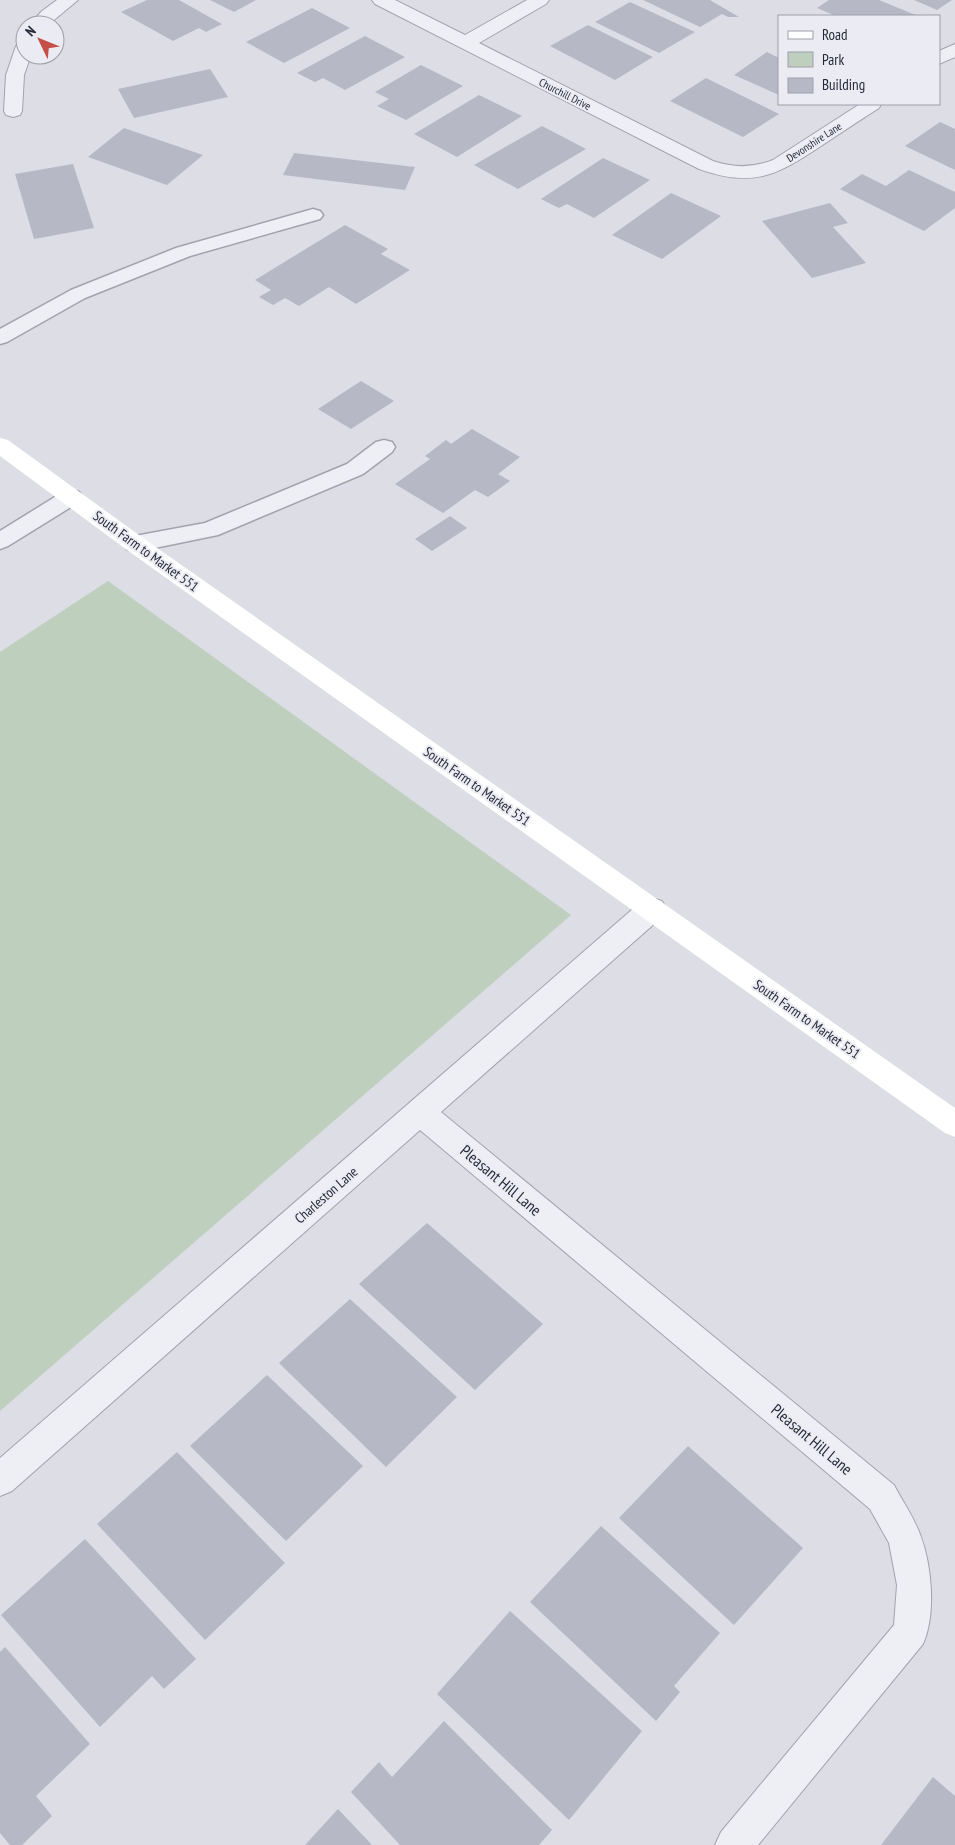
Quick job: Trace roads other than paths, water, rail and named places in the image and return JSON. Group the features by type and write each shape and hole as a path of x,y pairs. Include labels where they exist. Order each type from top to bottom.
{"main road":[{"name":"South Farm to Market 551","path":"0,445 135,544 955,1124"}],"street":[{"path":"48,15 69,0"},
{"name":"Churchill Drive","path":"381,0 706,165 736,173 753,173"},
{"path":"465,43 540,0"},
{"path":"940,58 955,49"},
{"path":"13,112 15,75 18,65"},
{"name":"Devonshire Lane","path":"753,173 768,170 780,164 870,105"},
{"name":"Charleston Lane","path":"0,1480 652,909"},
{"name":"Pleasant Hill Lane","path":"421,1113 882,1497 905,1539 914,1585 911,1632 734,1845"}],"lane":[{"path":"0,338 78,294 183,252 313,215"},
{"path":"135,544 210,530 356,469 384,447"},
{"path":"0,541 71,497"}]}
